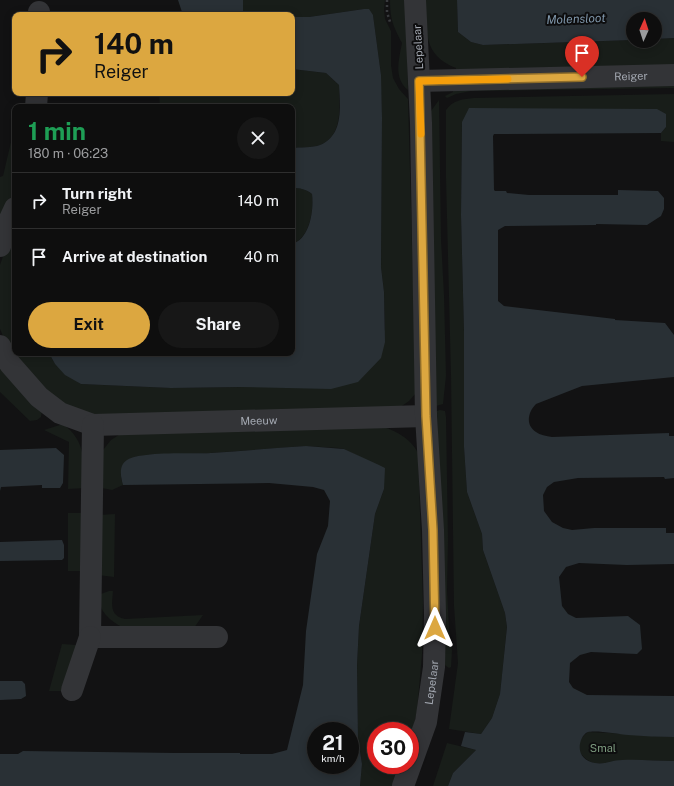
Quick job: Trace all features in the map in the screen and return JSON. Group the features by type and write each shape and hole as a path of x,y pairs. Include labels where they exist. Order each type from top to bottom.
{"street":[{"name":"Lepelaar","path":"404,786 426,722 434,667 436,615 433,530 426,416 419,81 415,0"},
{"name":"Reiger","path":"419,81 674,75"},
{"path":"0,246 12,214"},
{"name":"Meeuw","path":"0,346 10,364 39,397 60,413 93,425 426,416"},
{"path":"72,690 90,637 93,425"},
{"path":"90,637 217,637"}],"green space":[{"path":"243,0 385,0 385,19 391,31 391,65 393,78 399,89 408,99 416,393 409,401 399,408 88,416 46,395 13,356 51,356 55,364 81,384 171,388 241,387 385,330 384,292 381,267 381,75 373,15 364,9 309,17 295,17 295,12 243,11"},
{"path":"390,0 406,0 408,90 400,80 398,68 402,43 393,22"},
{"path":"425,0 457,0 458,32 471,42 483,45 626,40 626,48 662,48 662,39 674,38 674,65 456,70 456,68 445,63 437,56 428,40"},
{"path":"295,69 326,73 339,85 339,111 337,127 328,140 320,145 310,147 295,148 295,104 160,104 159,96 295,96"},
{"path":"674,85 674,88 471,91 456,94 447,98 445,96 453,92 453,90"},
{"path":"674,94 674,142 661,141 661,133 666,127 462,122 461,215 464,331 464,447 467,492 482,534 483,550 505,613 507,627 500,694 492,718 481,734 449,729 458,663 454,606 446,110 455,102 474,98"},
{"path":"439,100 441,239 446,376 443,404 436,406 431,111"},
{"path":"11,142 12,197 0,220 0,177 3,176"},
{"path":"295,188 303,189 312,194 310,223 303,236 295,242"},
{"path":"12,234 12,354 0,329 0,265"},
{"path":"0,362 42,409 41,417 37,420 30,421 0,392"},
{"path":"437,411 445,411 446,417 448,540 447,590 452,651 451,667 449,668 442,663"},
{"path":"63,424 71,431 80,445 85,488 68,489 69,442 44,430"},
{"path":"384,427 404,437 412,444 418,453 423,602 422,654 417,711 415,722 367,722 367,774 400,774 395,786 360,786 362,764 359,745 359,722 358,722 357,665 359,626 375,514 384,489 368,461 344,449 305,446 211,453 147,455 134,457 121,478 123,485 112,490 102,488 103,450 111,440 122,433"},
{"path":"68,513 84,513 83,571 68,571"},
{"path":"115,514 114,577 98,575 99,515"},
{"path":"113,591 112,605 114,612 116,615 125,619 203,615 194,628 122,627 109,618 102,610 100,605 98,595"},
{"path":"62,644 77,645 63,691 49,691"},
{"name":"Smal","path":"588,732 674,737 674,761 622,760 599,764 594,763 584,757 579,750 581,740"},
{"path":"447,743 476,750 453,773 448,786 433,786"}],"water":[{"path":"178,0 243,0 244,12 182,12"},
{"name":"Molensloot","path":"457,0 674,0 674,38 662,39 662,12 626,12 626,40 483,45 471,42 458,32"},
{"path":"364,9 369,9 373,15 381,75 381,267 384,292 385,342 381,358 358,382 331,389 241,387 171,388 81,384 65,375 55,364 51,356 295,356 295,242 303,236 310,223 312,194 303,189 295,188 295,148 317,146 328,140 337,127 340,111 339,85 326,73 295,69 295,17 309,17"},
{"path":"469,108 657,109 666,114 666,127 661,133 494,134 493,136 495,191 506,191 507,193 529,195 618,195 618,190 658,191 664,198 664,209 661,216 647,225 596,224 505,226 498,230 498,301 504,306 615,320 665,323 674,335 674,377 582,386 536,404 531,411 529,422 530,426 536,432 541,435 552,437 669,433 669,436 674,436 674,478 578,478 554,482 547,487 543,495 544,511 552,522 563,528 572,530 594,528 666,528 666,533 674,533 674,564 627,565 579,563 566,567 559,577 562,606 568,614 576,618 628,616 640,625 642,649 637,654 591,652 580,655 570,663 569,682 573,688 587,695 674,696 674,737 628,735 596,731 588,732 584,735 580,742 581,754 590,762 599,763 618,760 674,761 674,786 448,786 453,773 476,750 461,746 465,732 481,734 492,718 500,694 507,627 505,613 483,550 482,534 467,492 464,447 464,331 461,215 462,122"},
{"path":"306,446 344,449 385,468 384,489 375,514 359,626 357,665 358,722 307,722 307,774 359,774 359,745 362,764 360,786 0,786 0,754 18,754 23,751 272,754 287,750 303,685 306,631 317,554 328,526 330,501 324,490 313,487 269,483 123,485 121,472 122,465 127,460 134,457 155,454 211,453"},
{"path":"56,448 64,455 63,483 60,488 42,488 42,485 1,487 0,491 0,450"},
{"path":"62,540 64,545 64,558 62,560 0,561 0,542"},
{"path":"0,681 22,681 25,684 26,696 21,699 0,700"}],"slow traffic":[{"path":"421,134 419,81 508,79"}],"route":[{"path":"435,628 436,615 433,530 426,416 419,81 582,77"}]}
